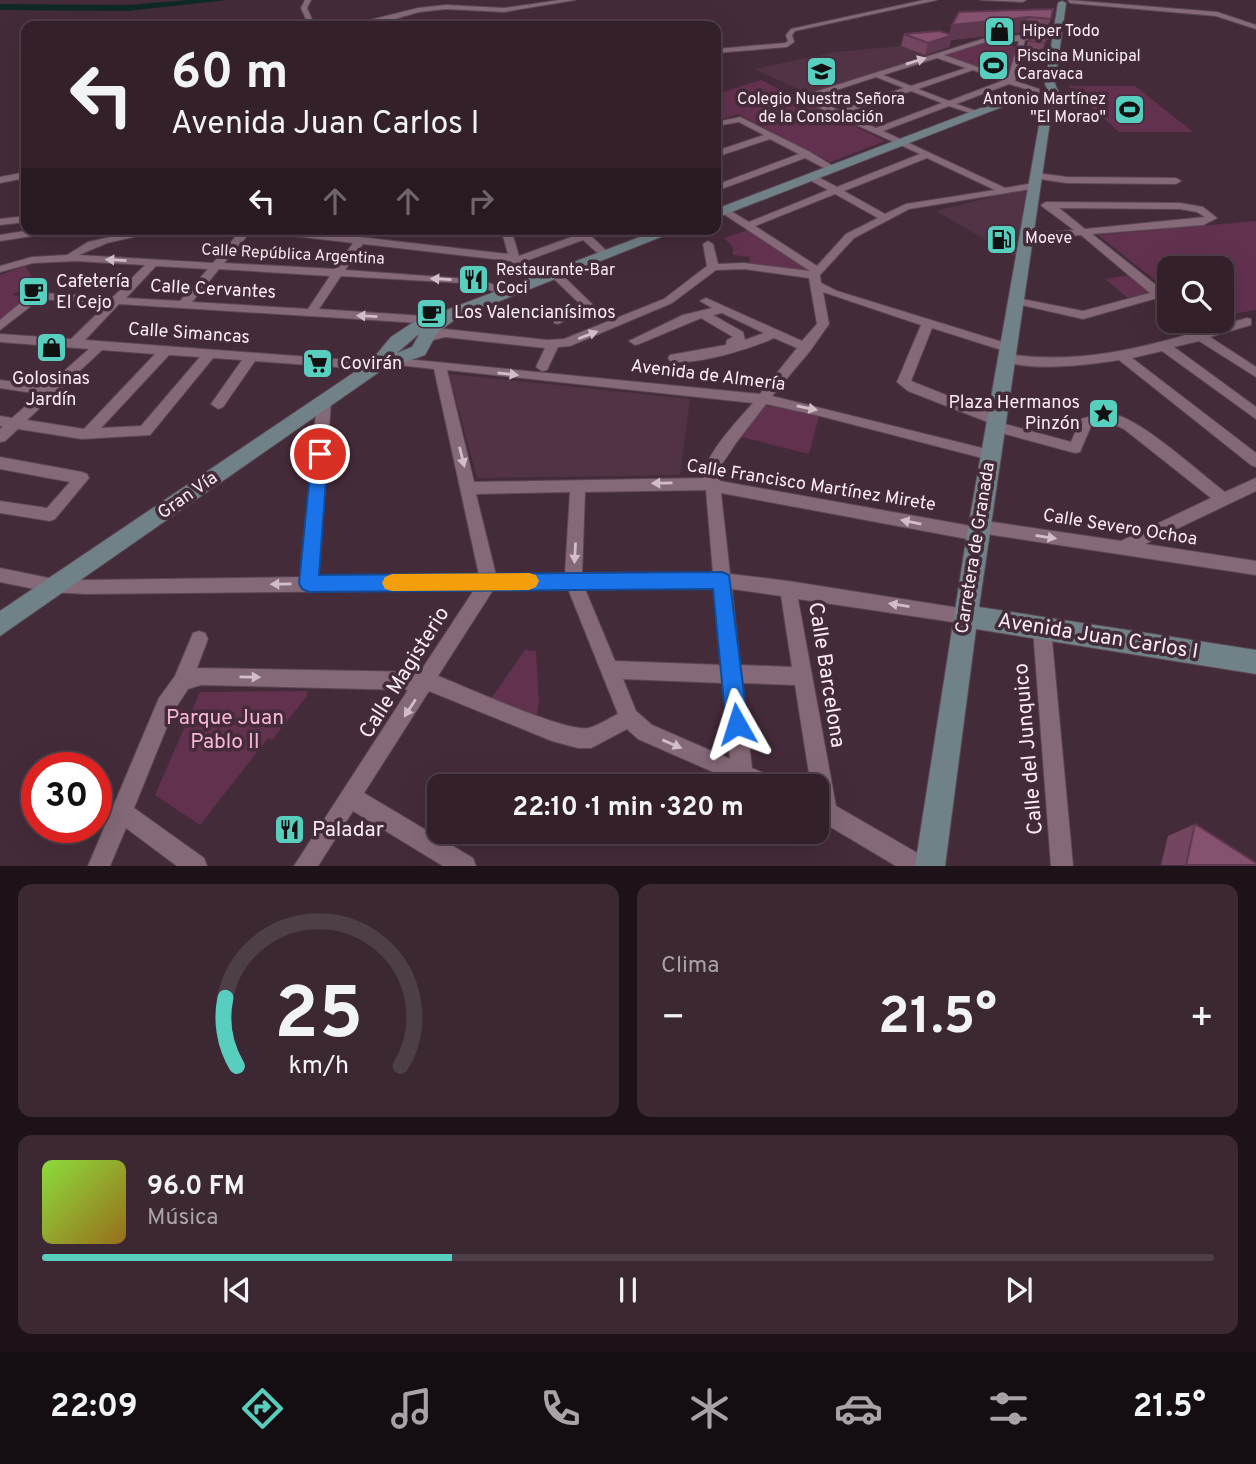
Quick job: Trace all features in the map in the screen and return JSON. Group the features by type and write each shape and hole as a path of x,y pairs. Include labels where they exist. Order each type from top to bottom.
{"main road":[{"name":"Carretera de Granada","path":"930,866 978,530 1026,237 1044,197 1043,95 1062,1"},
{"path":"721,209 976,114 1043,95"},
{"path":"534,283 658,235"},
{"name":"Gran Vía","path":"4,622 324,402 398,356 419,351 422,336 442,318"},
{"name":"Avenida Juan Carlos I","path":"966,616 1256,662"}],"street":[{"path":"308,0 304,8 310,21"},
{"path":"383,21 418,10 446,7 504,10 572,0"},
{"path":"721,51 787,46 792,43 789,35 793,30 834,24 872,10 934,0"},
{"path":"983,0 1021,0"},
{"path":"1036,0 1217,14 1256,27"},
{"path":"1011,82 1023,37"},
{"path":"1026,237 1212,220 1208,214 1180,206 1044,197 1001,189 805,97 988,39 1056,38"},
{"path":"937,55 1043,95"},
{"path":"837,113 973,68"},
{"path":"874,74 976,114"},
{"path":"875,131 1011,82"},
{"path":"721,123 737,118 833,169"},
{"path":"721,152 770,136"},
{"path":"721,186 807,155"},
{"path":"747,226 926,155"},
{"path":"0,180 21,176"},
{"path":"811,177 884,217"},
{"path":"1044,197 1067,180 1175,181"},
{"path":"578,485 573,581 629,718 645,732 742,773 710,485 713,464 823,324 816,277 850,236 884,217 915,205 1001,189"},
{"path":"1017,300 1083,314 1157,295 1152,287 1044,197"},
{"path":"721,212 747,226 816,277 833,293 928,323 1007,353 1049,361 1122,356 1247,322"},
{"path":"0,222 21,220"},
{"path":"0,238 21,235"},
{"path":"76,258 72,255 88,246 137,235"},
{"path":"182,306 243,235"},
{"path":"315,235 515,259 574,235"},
{"path":"442,318 534,283 515,259 508,235"},
{"path":"584,235 606,255"},
{"path":"311,313 360,240"},
{"path":"708,244 712,267"},
{"name":"Calle República Argentina","path":"0,269 43,258 76,258 462,280 483,283 507,293"},
{"path":"75,343 154,262"},
{"path":"403,318 422,336 445,333 553,344 574,340 668,301 712,267 744,266 816,277"},
{"path":"555,274 587,305 558,320"},
{"name":"Calle Cervantes","path":"2,336 37,297 442,318"},
{"path":"635,341 704,307 723,310 806,348"},
{"path":"704,307 739,335 740,338 731,343 734,345"},
{"path":"928,323 903,377 905,384 996,423 1075,448 1086,423 1103,418 1116,419 1129,425 1223,499"},
{"path":"674,358 695,357 773,333"},
{"name":"Calle Simancas","path":"2,336 252,356 398,356"},
{"path":"1200,336 1256,373"},
{"path":"542,367 553,344"},
{"path":"0,437 100,345"},
{"path":"1164,346 1256,414"},
{"path":"87,434 166,350"},
{"path":"0,421 87,434 146,430 210,353"},
{"path":"218,404 252,356"},
{"name":"Avenida de Almería","path":"398,356 440,367 763,399 990,455"},
{"path":"1122,356 1256,461"},
{"path":"440,367 470,488 489,582"},
{"path":"0,384 52,391"},
{"path":"309,583 324,402"},
{"path":"0,463 82,478 50,515 0,507"},
{"path":"1120,549 1256,484"},
{"name":"Calle Francisco Martínez Mirete","path":"470,488 710,485 978,530"},
{"name":"Calle Severo Ochoa","path":"978,530 1256,568"},
{"path":"103,587 94,583 92,573 111,550"},
{"name":"Avenida Juan Carlos I","path":"0,575 58,585 103,587 722,580 966,616"},
{"path":"4,622 31,593 30,585 23,580"},
{"name":"Calle Magisterio","path":"305,866 428,681 489,582"},
{"name":"Calle Barcelona","path":"788,588 816,774"},
{"name":"Calle del Junquico","path":"1042,629 1062,866"},
{"path":"99,866 172,693 183,682 199,639"},
{"path":"609,670 802,677"},
{"path":"183,682 201,676 428,681 552,731 578,738 591,738 629,718"},
{"path":"352,798 465,866"},
{"path":"122,812 196,866"},
{"path":"829,814 918,866"}],"shaded area":[{"name":"Colegio Nuestra Señora de la Consolación","path":"901,46 931,57 811,95 754,69 836,52"},
{"name":"Moeve","path":"1020,190 1027,191 1017,258 936,211"},
{"path":"449,374 690,399 680,475 477,478"}],"green space":[{"name":"Piscina Municipal Caravaca","path":"989,39 1017,47 1010,79 940,54"},
{"path":"761,80 885,141 830,162 738,114 721,119 721,92"},
{"name":"Antonio Martínez \"El Morao\"","path":"1068,86 1135,86 1193,132 1119,132"},
{"path":"1256,221 1256,310 1234,314 1234,256 1157,256 1157,282 1098,235"},
{"path":"748,230 809,270 749,265 750,257 733,255 733,247 724,238"},
{"path":"25,266 35,281 12,295 28,297 0,322 0,275"},
{"path":"1130,275 1151,293 1129,299 1105,279"},
{"path":"764,405 819,416 809,454 738,436"},
{"path":"525,650 536,651 539,702 536,719 490,700"},
{"name":"Parque Juan Pablo II","path":"308,691 272,740 268,738 200,825 155,795 200,692"}],"building":[{"path":"1053,9 1051,19 1029,17 952,25 959,12"},
{"path":"1048,30 1045,43 1029,41 1032,31"},
{"path":"939,31 953,35 928,43 904,34"},
{"path":"1195,824 1256,863 1256,865 1186,865"}],"waterway":[{"path":"0,7 127,8 223,0"}],"slow traffic":[{"path":"392,583 529,581"}],"place":[{"name":"Hiper Todo","path":"999,32"},
{"name":"Piscina Municipal Caravaca","path":"994,66"},
{"name":"Colegio Nuestra Señora de la Consolación","path":"821,71"},
{"name":"Antonio Martínez \"El Morao\"","path":"1129,109"},
{"name":"Moeve","path":"1002,239"},
{"name":"Restaurante-Bar Coci","path":"473,280"},
{"name":"Cafetería El Cejo","path":"33,292"},
{"name":"Los Valencianísimos","path":"431,313"},
{"name":"Golosinas Jardín","path":"51,348"},
{"name":"Covirán","path":"317,364"},
{"name":"Plaza Hermanos Pinzón","path":"1103,413"},
{"name":"Paladar","path":"289,830"}],"route":[{"path":"320,454 309,583 722,580 737,724"}]}
